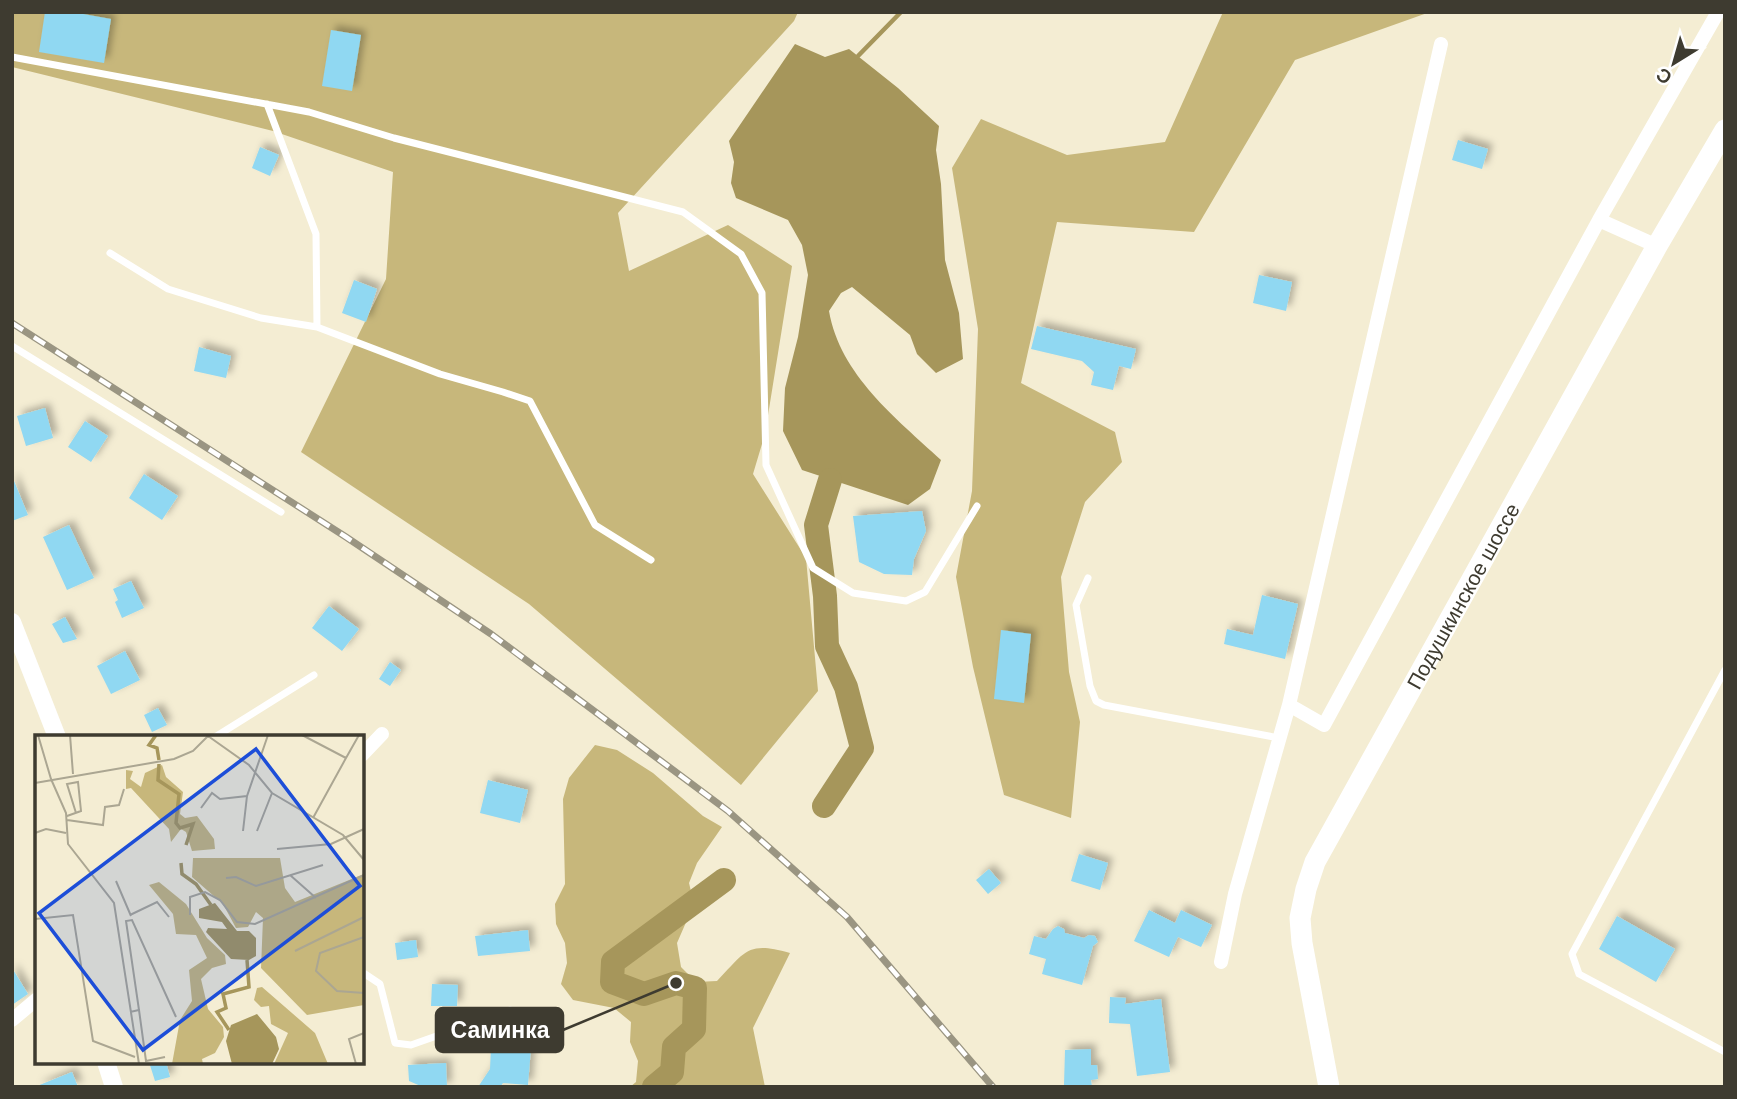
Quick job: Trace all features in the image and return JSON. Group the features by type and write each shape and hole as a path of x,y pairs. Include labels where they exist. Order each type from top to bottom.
{"main road":[{"name":"Подушкинское шоссе","path":"1329,1087 1302,943 1300,918 1315,862 1657,246 1725,131"}],"street":[{"path":"1289,705 1324,725 1599,220 1718,12"},
{"path":"1221,962 1235,894 1289,705 1441,44"},
{"path":"1599,220 1657,246"},
{"path":"12,622 56,735"},
{"path":"364,753 383,734"},
{"path":"12,1020 35,1001"},
{"path":"107,1064 114,1087"}],"lane":[{"path":"12,57 309,112 394,138 683,212 741,254 762,293 766,465 813,568 853,593 906,601 925,592 976,506"},
{"path":"267,104 316,234 317,327"},
{"path":"110,253 168,289 261,318 317,327 440,374 530,401 595,525 651,560"},
{"path":"12,346 281,512"},
{"path":"1088,578 1076,605 1090,685 1096,701 1104,705 1279,738"},
{"path":"1725,670 1572,954 1579,975 1725,1052"},
{"path":"218,735 314,676"},
{"path":"364,973 380,984 395,1043 411,1045 510,1010"}],"shaded area":[{"path":"12,12 798,12 794,21 618,213 629,271 728,225 792,266 765,434 753,474 806,558 818,691 741,785 529,604 301,452 386,279 393,172 273,131 12,67"},
{"path":"1223,12 1430,12 1295,60 1194,232 1057,222 1021,383 1115,432 1122,462 1085,502 1061,577 1069,672 1080,722 1071,818 1004,795 973,667 956,577 972,491 978,329 952,168 981,119 1067,155 1165,142"},
{"path":"795,44 825,57 849,49 898,88 939,126 936,150 941,184 945,260 959,313 963,359 936,373 917,354 910,335 852,287 841,293 829,311 835,334 857,375 872,394 941,460 930,489 908,505 802,470 783,431 785,388 798,337 808,275 802,245 788,220 736,198 731,183 734,162 729,141"},
{"path":"595,745 617,750 653,773 703,816 722,827 697,863 689,883 694,904 677,943 681,967 696,982 717,981 748,951 765,948 790,953 753,1028 765,1087 630,1087 636,1082 638,1061 630,1042 631,1022 614,1008 573,1000 561,984 567,963 565,943 556,924 555,904 565,884 563,799 569,778"}],"building":[{"path":"45,12 72,12 111,19 104,63 39,52"},
{"path":"331,30 361,35 352,91 322,86"},
{"path":"1458,140 1488,149 1482,169 1452,160"},
{"path":"260,147 279,155 270,176 252,168"},
{"path":"1259,275 1292,282 1286,311 1253,303"},
{"path":"354,280 377,289 366,322 342,313"},
{"path":"1037,326 1136,349 1131,369 1119,366 1113,390 1091,385 1094,372 1082,361 1031,349"},
{"path":"199,347 231,356 226,378 194,371"},
{"path":"45,408 53,438 26,446 17,416"},
{"path":"85,421 108,436 91,462 68,447"},
{"path":"144,474 178,496 162,520 129,498"},
{"path":"12,476 28,515 12,521"},
{"path":"922,511 926,531 914,559 912,575 884,574 859,562 853,516"},
{"path":"69,525 94,578 67,590 43,537"},
{"path":"131,581 144,608 122,618 113,589"},
{"path":"1262,595 1298,604 1285,659 1224,644 1227,629 1253,635"},
{"path":"329,606 359,629 342,651 312,628"},
{"path":"65,617 77,639 63,643 52,624"},
{"path":"1001,630 1031,634 1024,703 994,699"},
{"path":"125,651 140,680 111,694 97,666"},
{"path":"390,662 401,670 390,686 379,679"},
{"path":"158,708 167,725 152,732 144,715"},
{"path":"488,780 528,790 520,823 480,813"},
{"path":"1079,854 1108,863 1100,890 1071,881"},
{"path":"989,869 1001,883 988,894 976,880"},
{"path":"1149,910 1175,923 1181,910 1212,925 1201,947 1178,937 1169,957 1134,941"},
{"path":"1617,916 1675,949 1656,982 1599,949"},
{"path":"1058,926 1064,929 1065,933 1084,938 1095,936 1098,942 1093,946 1082,985 1042,974 1046,959 1029,954 1034,936 1046,939"},
{"path":"528,930 530,951 478,956 475,936"},
{"path":"416,940 418,957 397,960 395,943"},
{"path":"12,968 28,994 12,1005"},
{"path":"432,984 458,985 457,1006 431,1006"},
{"path":"1110,997 1126,998 1125,1004 1161,999 1170,1072 1137,1076 1130,1024 1109,1023"},
{"path":"512,1020 530,1035 520,1047 531,1048 528,1085 503,1083 500,1087 478,1087 490,1069 491,1047"},
{"path":"1091,1049 1091,1065 1097,1065 1098,1079 1091,1080 1092,1087 1064,1085 1065,1050"},
{"path":"446,1063 447,1087 423,1087 409,1081 408,1065"},
{"path":"150,1064 167,1064 170,1077 155,1081"},
{"path":"72,1072 78,1087 37,1087 37,1086"}],"waterway":[{"path":"858,56 901,12"},
{"path":"824,806 862,748 846,687 827,646 825,596 816,525 830,480"},
{"path":"654,1087 672,1072 674,1047 694,1029 695,988 676,983 644,994 612,982 613,962 724,880"}],"railway":[{"path":"12,323 346,537 491,634 728,811 847,917 993,1087"}],"place":[{"name":"Саминка","path":"676,983"}]}
